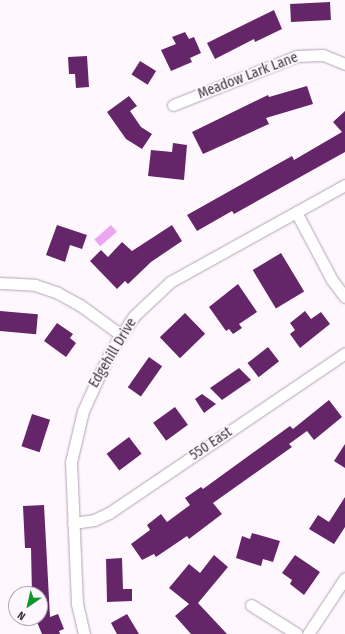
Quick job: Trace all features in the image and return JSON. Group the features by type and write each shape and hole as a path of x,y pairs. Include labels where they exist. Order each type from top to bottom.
{"street":[{"name":"Meadow Lark Lane","path":"173,105 297,56 323,55 345,64"},
{"name":"Edgehill Drive","path":"84,634 77,604 71,462 78,428 98,373 137,312 170,282 345,185"},
{"path":"296,212 332,280 345,297"},
{"path":"0,283 35,285 58,293 80,305 121,335"},
{"name":"550 East","path":"73,523 94,520 109,513 345,353"},
{"path":"308,634 345,578"},
{"path":"251,605 297,634"}],"shaded area":[{"path":"111,225 117,232 100,246 94,239"}],"building":[{"path":"330,2 331,20 291,22 290,4"},
{"path":"274,10 282,29 255,42 254,39 215,59 207,43"},
{"path":"185,32 189,39 194,37 201,53 190,58 192,62 171,71 161,50 176,44 172,37"},
{"path":"87,56 89,87 76,88 75,74 69,74 68,57"},
{"path":"140,61 156,71 148,85 132,75"},
{"path":"307,86 313,104 266,118 269,124 203,154 192,132 268,95 269,97"},
{"path":"129,96 137,106 130,111 141,127 152,134 142,149 126,139 107,112"},
{"path":"345,111 345,152 234,214 232,211 197,231 187,215 292,156 294,160 342,132 333,122"},
{"path":"173,143 187,145 184,180 148,176 151,150 172,152"},
{"path":"57,225 87,235 82,249 70,245 65,262 46,255"},
{"path":"172,225 182,241 151,262 128,284 125,281 117,289 90,261 101,250 108,257 122,242 132,251"},
{"path":"281,253 304,292 276,309 253,270"},
{"path":"238,284 257,312 239,324 242,328 233,334 229,329 226,331 209,307"},
{"path":"0,311 38,314 36,334 0,331"},
{"path":"305,311 311,319 321,312 330,324 300,348 290,334 295,330 290,323"},
{"path":"185,313 205,334 180,358 160,337"},
{"path":"57,323 73,334 70,338 76,343 66,357 44,341"},
{"path":"268,347 279,361 259,377 248,363"},
{"path":"149,357 162,366 141,396 128,387"},
{"path":"239,368 251,380 222,400 210,388"},
{"path":"202,394 216,404 204,413 195,399"},
{"path":"329,400 342,417 314,440 307,431 289,444 292,447 213,503 222,514 189,539 187,536 156,557 154,554 142,560 131,544 150,530 147,525 161,514 167,522 190,505 185,498 201,487 203,489 290,426 293,429"},
{"path":"175,407 188,425 166,441 153,423"},
{"path":"32,414 50,420 40,452 21,446"},
{"path":"129,437 142,454 119,471 107,454"},
{"path":"345,444 345,468 334,461"},
{"path":"345,497 345,527 334,544 309,529 318,515 329,522"},
{"path":"44,505 50,617 58,614 64,629 59,631 60,634 42,634 39,626 48,626 48,586 32,586 31,548 25,548 23,506"},
{"path":"252,533 280,541 273,562 263,559 261,566 236,558 242,536 250,539"},
{"path":"214,555 228,567 198,603 227,634 191,634 175,616 189,604 169,588 189,564 200,573"},
{"path":"295,555 320,572 304,595 290,584 292,580 282,573"},
{"path":"122,558 123,589 132,589 132,601 107,602 106,559"},
{"path":"127,614 139,634 117,634 111,623"}]}
